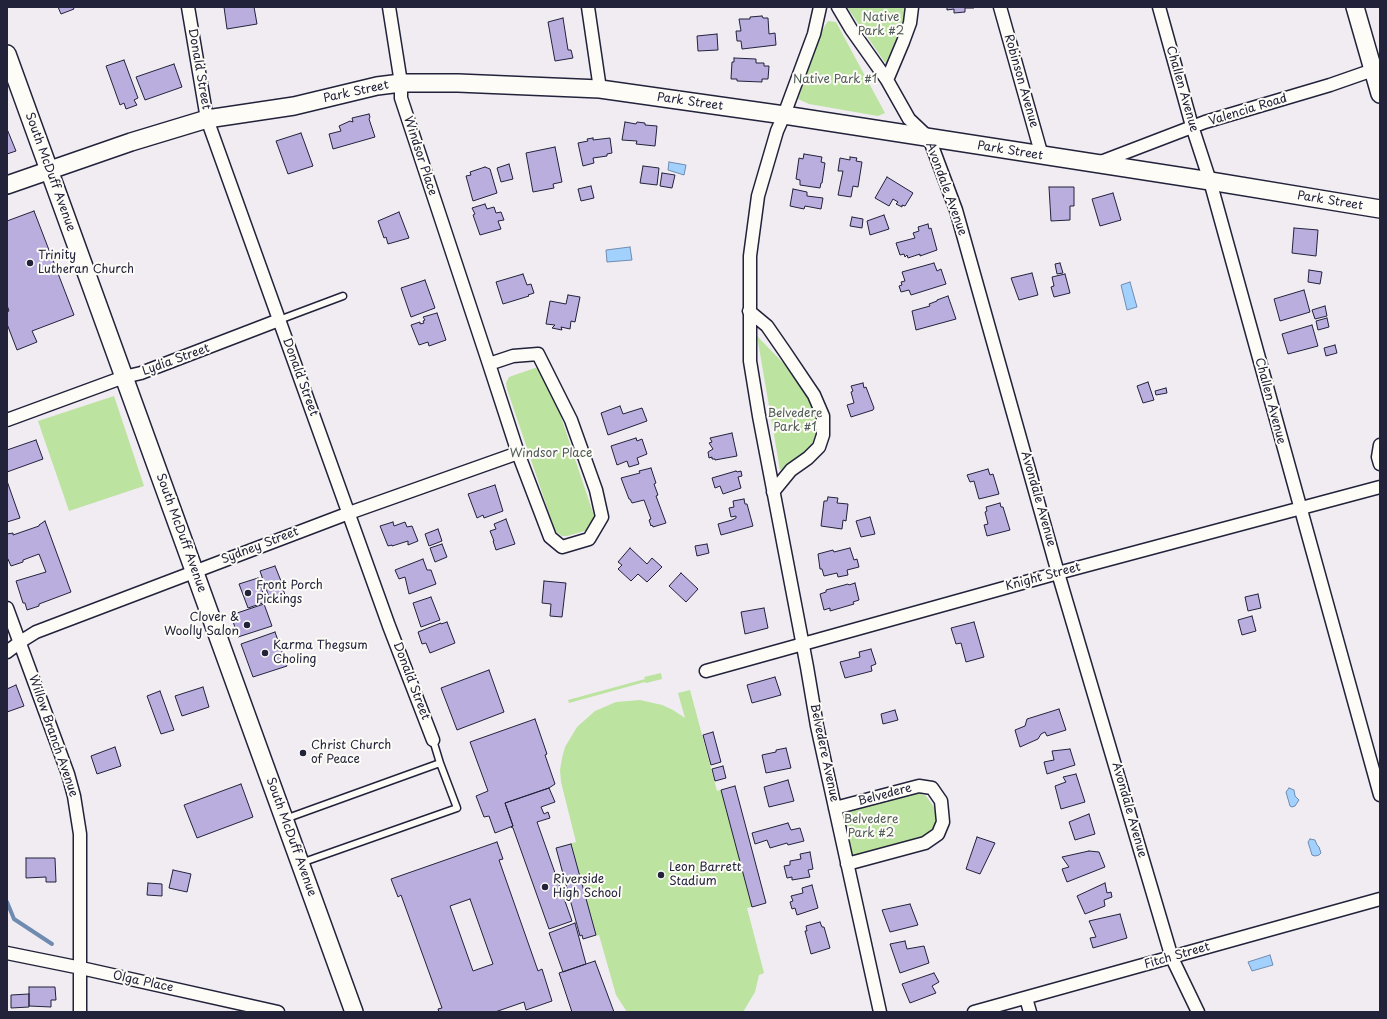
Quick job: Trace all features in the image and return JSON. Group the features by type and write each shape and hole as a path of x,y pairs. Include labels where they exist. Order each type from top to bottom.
{"street":[{"name":"Donald Street","path":"188,7 207,119 389,626 433,740"},
{"name":"Windsor Place","path":"389,7 401,84 401,98 518,453 550,537 562,547 589,540 602,517 596,490 571,420 538,354 513,356 489,364"},
{"path":"588,7 600,89"},
{"name":"Belvedere Avenue","path":"820,7 814,34 777,131 758,196 750,256 750,361 817,726 880,1012"},
{"name":"Avondale Avenue","path":"838,7 886,80 909,119 929,138 956,210 1058,573 1172,958 1198,1012"},
{"path":"886,80 903,42 910,22 912,7"},
{"name":"Robinson Avenue","path":"1000,7 1042,156"},
{"name":"Challen Avenue","path":"1159,7 1192,126 1210,181 1380,795"},
{"path":"1355,7 1377,70 1380,94"},
{"name":"South McDuff Avenue","path":"7,54 50,169 354,1012"},
{"name":"Valencia Road","path":"1095,164 1192,126 1377,70"},
{"name":"Park Street","path":"7,185 131,142 207,119 294,106 377,86 458,83 600,89 1210,181 1380,209"},
{"path":"749,311 767,326 814,395 823,416 823,435 819,447 808,458 791,470 774,492"},
{"name":"Lydia Street","path":"8,418 124,377 141,373 279,320"},
{"path":"1380,445 1378,457 1380,464"},
{"name":"Sydney Street","path":"7,652 36,632 349,513 518,453"},
{"name":"Knight Street","path":"706,671 1058,573 1300,507 1380,487"},
{"name":"Willow Branch Avenue","path":"7,608 68,774 74,796 80,834 80,1012"},
{"name":"Belvedere","path":"835,808 919,786 932,788 941,801 943,822 938,834 925,843 847,864"},
{"name":"Fitch Street","path":"974,1012 1380,899"},
{"name":"Olga Place","path":"7,953 278,1012"},
{"path":"1026,998 1030,1012"}],"lane":[{"name":"Lydia Street","path":"279,320 343,296"},
{"path":"301,863 457,808 433,740"},
{"path":"285,819 440,763"}],"green space":[{"name":"Native Park #2","path":"847,7 906,7 903,22 886,64"},
{"name":"Native Park #1","path":"828,21 836,22 885,113 878,116 809,104 798,99 823,29"},
{"name":"Belvedere Park #1","path":"757,336 787,367 804,390 817,415 818,428 812,444 799,458 780,470"},
{"name":"Windsor Place","path":"535,368 541,369 548,378 595,519 588,530 567,536 562,536 555,531 507,389 506,383 509,377"},
{"path":"114,396 144,486 69,511 38,421"},
{"path":"661,673 662,679 645,682 569,703 568,700 645,679 644,677"},
{"name":"Leon Barrett Stadium","path":"690,690 717,791 735,786 766,903 747,908 764,973 759,975 755,992 743,1012 627,1012 616,995 599,935 583,939 556,848 576,842 561,782 560,770 562,758 565,747 577,727 595,711 616,702 640,700 662,705 685,718 678,693"},
{"name":"Belvedere Park #2","path":"916,792 926,796 934,807 937,823 933,833 916,842 851,858 840,808"}],"water":[{"path":"669,162 686,165 684,175 668,170"},
{"path":"630,247 632,260 607,262 606,250"},
{"path":"1130,282 1137,307 1127,310 1121,285"},
{"path":"1289,788 1294,790 1295,796 1299,800 1295,806 1292,807 1290,806 1286,792"},
{"path":"1310,839 1315,840 1319,847 1321,853 1319,855 1312,855 1308,842"},
{"path":"1270,955 1273,965 1252,971 1248,962"}],"building":[{"path":"58,7 73,7 74,9 61,14"},
{"path":"224,7 254,7 257,24 227,29"},
{"path":"947,7 974,8 965,8 965,12 954,13 954,9 947,10"},
{"path":"762,16 763,18 768,18 769,34 775,33 776,45 742,49 741,41 737,41 736,31 741,31 739,19 750,19 750,17"},
{"path":"563,18 568,50 571,50 573,58 555,61 548,22"},
{"path":"717,34 718,50 698,51 697,36"},
{"path":"734,58 756,59 756,63 764,63 764,66 769,66 768,79 762,79 762,82 737,81 737,79 731,79 732,62 734,62"},
{"path":"124,60 138,98 134,100 137,105 126,109 124,103 120,105 106,66"},
{"path":"174,64 182,87 145,100 136,77"},
{"path":"369,114 369,119 375,137 333,149 329,134 341,131 339,126 350,121 353,122 352,118"},
{"path":"625,122 636,124 637,122 645,123 645,125 657,126 655,146 636,144 637,141 622,140"},
{"path":"7,129 16,151 7,154"},
{"path":"301,133 313,166 288,174 276,141"},
{"path":"593,138 593,140 610,138 612,153 607,154 607,156 593,158 594,163 583,166 578,143 588,141 587,139"},
{"path":"555,147 562,182 553,184 554,188 533,192 526,153"},
{"path":"804,154 822,157 821,162 825,163 820,188 800,185 800,180 796,179 799,158 803,159"},
{"path":"850,157 857,158 856,161 862,162 858,187 853,186 851,197 838,195 843,171 838,171 840,158 850,160"},
{"path":"509,164 513,179 501,182 497,168"},
{"path":"643,166 659,168 657,185 640,183"},
{"path":"485,167 490,169 497,193 473,201 466,176 471,175 470,172"},
{"path":"662,173 675,175 672,188 660,186"},
{"path":"887,177 913,193 905,206 902,205 902,207 896,204 898,202 893,199 889,206 875,198"},
{"path":"591,186 594,198 581,201 578,189"},
{"path":"1049,187 1074,187 1074,206 1070,206 1070,220 1051,221"},
{"path":"793,189 807,192 807,196 823,198 821,209 805,206 804,209 790,206"},
{"path":"1113,193 1121,220 1100,226 1092,199"},
{"path":"485,204 487,209 494,207 496,213 501,212 504,220 498,221 501,229 480,235 472,208"},
{"name":"Trinity Lutheran Church","path":"34,211 74,315 32,331 37,342 17,350 7,324 7,312 9,311 7,305 7,221"},
{"path":"399,212 409,238 388,244 386,237 384,238 378,221"},
{"path":"884,215 889,229 870,235 867,221"},
{"path":"852,217 863,219 862,228 850,226"},
{"path":"928,224 929,229 931,228 937,250 920,256 920,254 908,258 907,255 905,257 904,254 900,255 896,243 915,238 913,233 919,231 918,227"},
{"path":"1294,228 1318,230 1316,256 1292,253"},
{"path":"934,263 937,271 941,269 946,284 911,295 909,290 901,292 899,286 902,285 901,282 905,281 902,272"},
{"path":"1060,263 1063,273 1057,274 1055,264"},
{"path":"1309,270 1322,272 1320,284 1308,282"},
{"path":"1032,273 1038,295 1019,300 1011,278"},
{"path":"523,274 527,285 531,284 534,293 503,304 496,282"},
{"path":"1065,274 1070,293 1054,297 1051,287 1054,286 1052,277"},
{"path":"425,280 435,308 411,317 401,288"},
{"path":"1304,290 1310,312 1280,321 1274,299"},
{"path":"568,295 580,297 575,322 571,321 570,329 561,327 562,330 552,328 555,325 546,324 550,301 566,304"},
{"path":"948,296 956,319 916,330 912,311 930,306 929,304"},
{"path":"1325,306 1327,316 1315,319 1312,310"},
{"path":"437,313 446,340 429,346 428,342 419,345 411,325 420,322 420,324 424,323 423,321 425,320 423,317"},
{"path":"1327,318 1329,327 1318,330 1316,321"},
{"path":"1312,325 1318,346 1288,354 1282,334"},
{"path":"1335,345 1337,353 1326,356 1324,348"},
{"path":"1148,382 1154,400 1143,403 1137,386"},
{"path":"863,383 874,408 873,410 851,417 847,405 854,403 851,386"},
{"path":"1166,388 1167,393 1156,395 1155,391"},
{"path":"620,406 623,414 642,408 647,421 608,435 601,413"},
{"path":"732,433 737,456 715,460 712,459 712,457 709,458 708,452 713,449 709,443 712,442 710,438"},
{"path":"636,438 637,441 642,439 647,454 637,458 639,464 629,467 627,461 617,465 611,446"},
{"path":"36,440 43,459 7,472 7,450"},
{"path":"651,468 656,483 654,484 658,495 656,496 666,523 653,527 652,525 651,526 649,520 651,519 644,500 632,503 621,478 640,473 639,471"},
{"path":"988,469 990,475 993,474 999,494 979,499 974,481 970,482 967,475"},
{"path":"741,471 742,476 738,477 741,488 723,494 720,486 715,488 712,478"},
{"path":"7,481 20,518 7,522"},
{"path":"495,485 503,511 484,518 483,515 477,518 468,494"},
{"path":"828,497 838,498 837,503 848,504 846,521 843,520 842,529 821,526 824,501 827,501"},
{"path":"744,499 745,504 747,504 753,526 721,535 718,524 736,518 736,516 731,517 729,508 734,507 733,501"},
{"path":"1000,503 1001,507 1003,507 1010,530 987,536 984,525 988,524 985,512 987,511 986,507"},
{"path":"870,517 875,534 861,537 856,521"},
{"path":"506,519 515,544 496,550 490,531 496,529 494,524"},
{"path":"45,521 71,592 27,610 25,603 23,603 16,581 46,572 39,554 11,566 7,557 7,534 13,533 13,535 39,526"},
{"path":"393,522 394,526 405,522 407,527 412,526 418,541 408,545 408,541 388,546 380,526"},
{"path":"438,529 442,541 429,546 425,534"},
{"path":"442,544 447,557 435,562 430,548"},
{"path":"707,544 709,553 697,556 695,546"},
{"path":"630,548 647,564 652,558 662,567 647,582 638,574 631,581 618,569 622,565 618,562"},
{"path":"850,548 854,560 857,559 859,567 847,570 848,575 838,577 837,573 824,576 822,569 820,569 818,554"},
{"path":"423,559 427,570 431,570 436,584 409,594 405,577 399,579 395,570"},
{"path":"275,566 285,595 270,600 260,571"},
{"path":"681,573 698,589 686,602 669,586"},
{"path":"258,578 266,602 248,608 239,584"},
{"path":"544,581 566,583 562,617 550,616 551,604 542,603"},
{"path":"855,583 859,600 853,602 854,604 830,611 830,608 824,610 820,594 826,592 826,590"},
{"path":"1258,594 1261,608 1248,611 1245,597"},
{"path":"431,597 440,620 421,627 413,603"},
{"path":"264,604 272,626 238,637 231,615"},
{"path":"764,608 768,628 745,634 741,612"},
{"path":"1252,616 1256,631 1242,635 1238,620"},
{"path":"447,622 455,643 430,653 426,643 422,644 418,632"},
{"path":"974,622 984,657 966,662 961,643 956,644 951,628"},
{"path":"275,632 287,666 253,677 241,644"},
{"path":"871,649 876,664 871,666 872,671 845,678 840,662 860,657 859,652"},
{"path":"489,670 504,712 457,730 441,688"},
{"path":"775,677 781,695 752,703 747,685"},
{"path":"16,685 24,706 7,712 7,689"},
{"path":"203,687 209,707 182,716 175,696"},
{"path":"160,691 174,730 161,734 147,696"},
{"path":"1059,709 1066,730 1047,736 1045,732 1041,734 1038,739 1020,747 1015,730 1025,726 1027,719"},
{"path":"895,710 898,720 883,724 881,714"},
{"path":"535,719 555,784 549,788 505,803 513,826 495,833 489,816 484,817 476,796 488,791 470,742"},
{"path":"713,732 721,762 711,765 703,735"},
{"path":"115,747 121,766 97,774 91,756"},
{"path":"786,748 791,768 766,773 762,755"},
{"path":"1070,749 1075,765 1047,774 1044,762 1054,760 1052,751"},
{"path":"723,766 726,778 715,781 712,769"},
{"path":"1076,774 1085,802 1061,809 1055,786 1066,782 1063,777"},
{"path":"788,780 794,801 769,807 764,787"},
{"path":"241,784 253,817 197,838 184,805"},
{"path":"735,786 766,903 752,907 721,790"},
{"path":"549,788 555,802 541,807 544,814 548,812 550,818 537,822 572,921 549,929 513,828 511,827 513,826 505,803"},
{"path":"1089,814 1095,834 1075,840 1069,822"},
{"path":"788,823 791,830 800,828 804,841 788,845 787,843 770,848 767,840 755,844 752,833"},
{"path":"977,837 995,843 980,874 966,869"},
{"path":"497,842 503,859 499,860 538,971 542,969 552,1001 526,1010 524,1002 495,1012 439,1012 438,1009 442,1008 401,895 398,897 391,879","holes":["470,899 493,964 473,971 450,906"]},
{"path":"571,844 596,935 583,939 582,935 580,936 556,848"},
{"path":"1089,851 1099,852 1105,867 1067,882 1062,869 1069,867 1062,857"},
{"path":"810,852 813,869 808,870 810,877 792,880 792,877 787,878 784,866 790,865 790,861 801,859 800,854"},
{"path":"26,858 55,858 56,882 46,882 46,877 26,878"},
{"path":"173,870 191,874 187,892 169,888"},
{"path":"148,883 162,884 162,896 147,895"},
{"path":"1105,883 1107,893 1111,892 1112,897 1104,900 1105,906 1085,914 1077,896"},
{"path":"812,885 818,908 797,915 795,908 792,909 790,902 793,901 791,896 803,893 802,888"},
{"path":"910,904 918,925 890,932 882,910"},
{"path":"1120,914 1127,938 1093,948 1090,938 1096,937 1089,921"},
{"path":"820,922 822,927 824,927 830,948 811,954 805,931 807,931 806,926"},
{"path":"575,923 586,964 563,972 549,933"},
{"path":"905,941 907,949 924,946 929,963 900,973 890,944"},
{"path":"595,961 614,1012 572,1012 559,973"},
{"path":"934,973 939,982 932,986 936,993 910,1003 902,984"},
{"path":"29,987 55,987 56,1000 51,1000 51,1007 29,1006"},
{"path":"29,994 29,1007 11,1008 11,995"}],"waterway":[{"path":"7,902 14,919 52,944"}],"place":[{"name":"Trinity Lutheran Church","path":"30,263"},
{"name":"Front Porch Pickings","path":"248,593"},
{"name":"Clover & Woolly Salon","path":"247,625"},
{"name":"Karma Thegsum Choling","path":"265,653"},
{"name":"Christ Church of Peace","path":"303,753"},
{"name":"Leon Barrett Stadium","path":"661,875"},
{"name":"Riverside High School","path":"545,887"}]}
